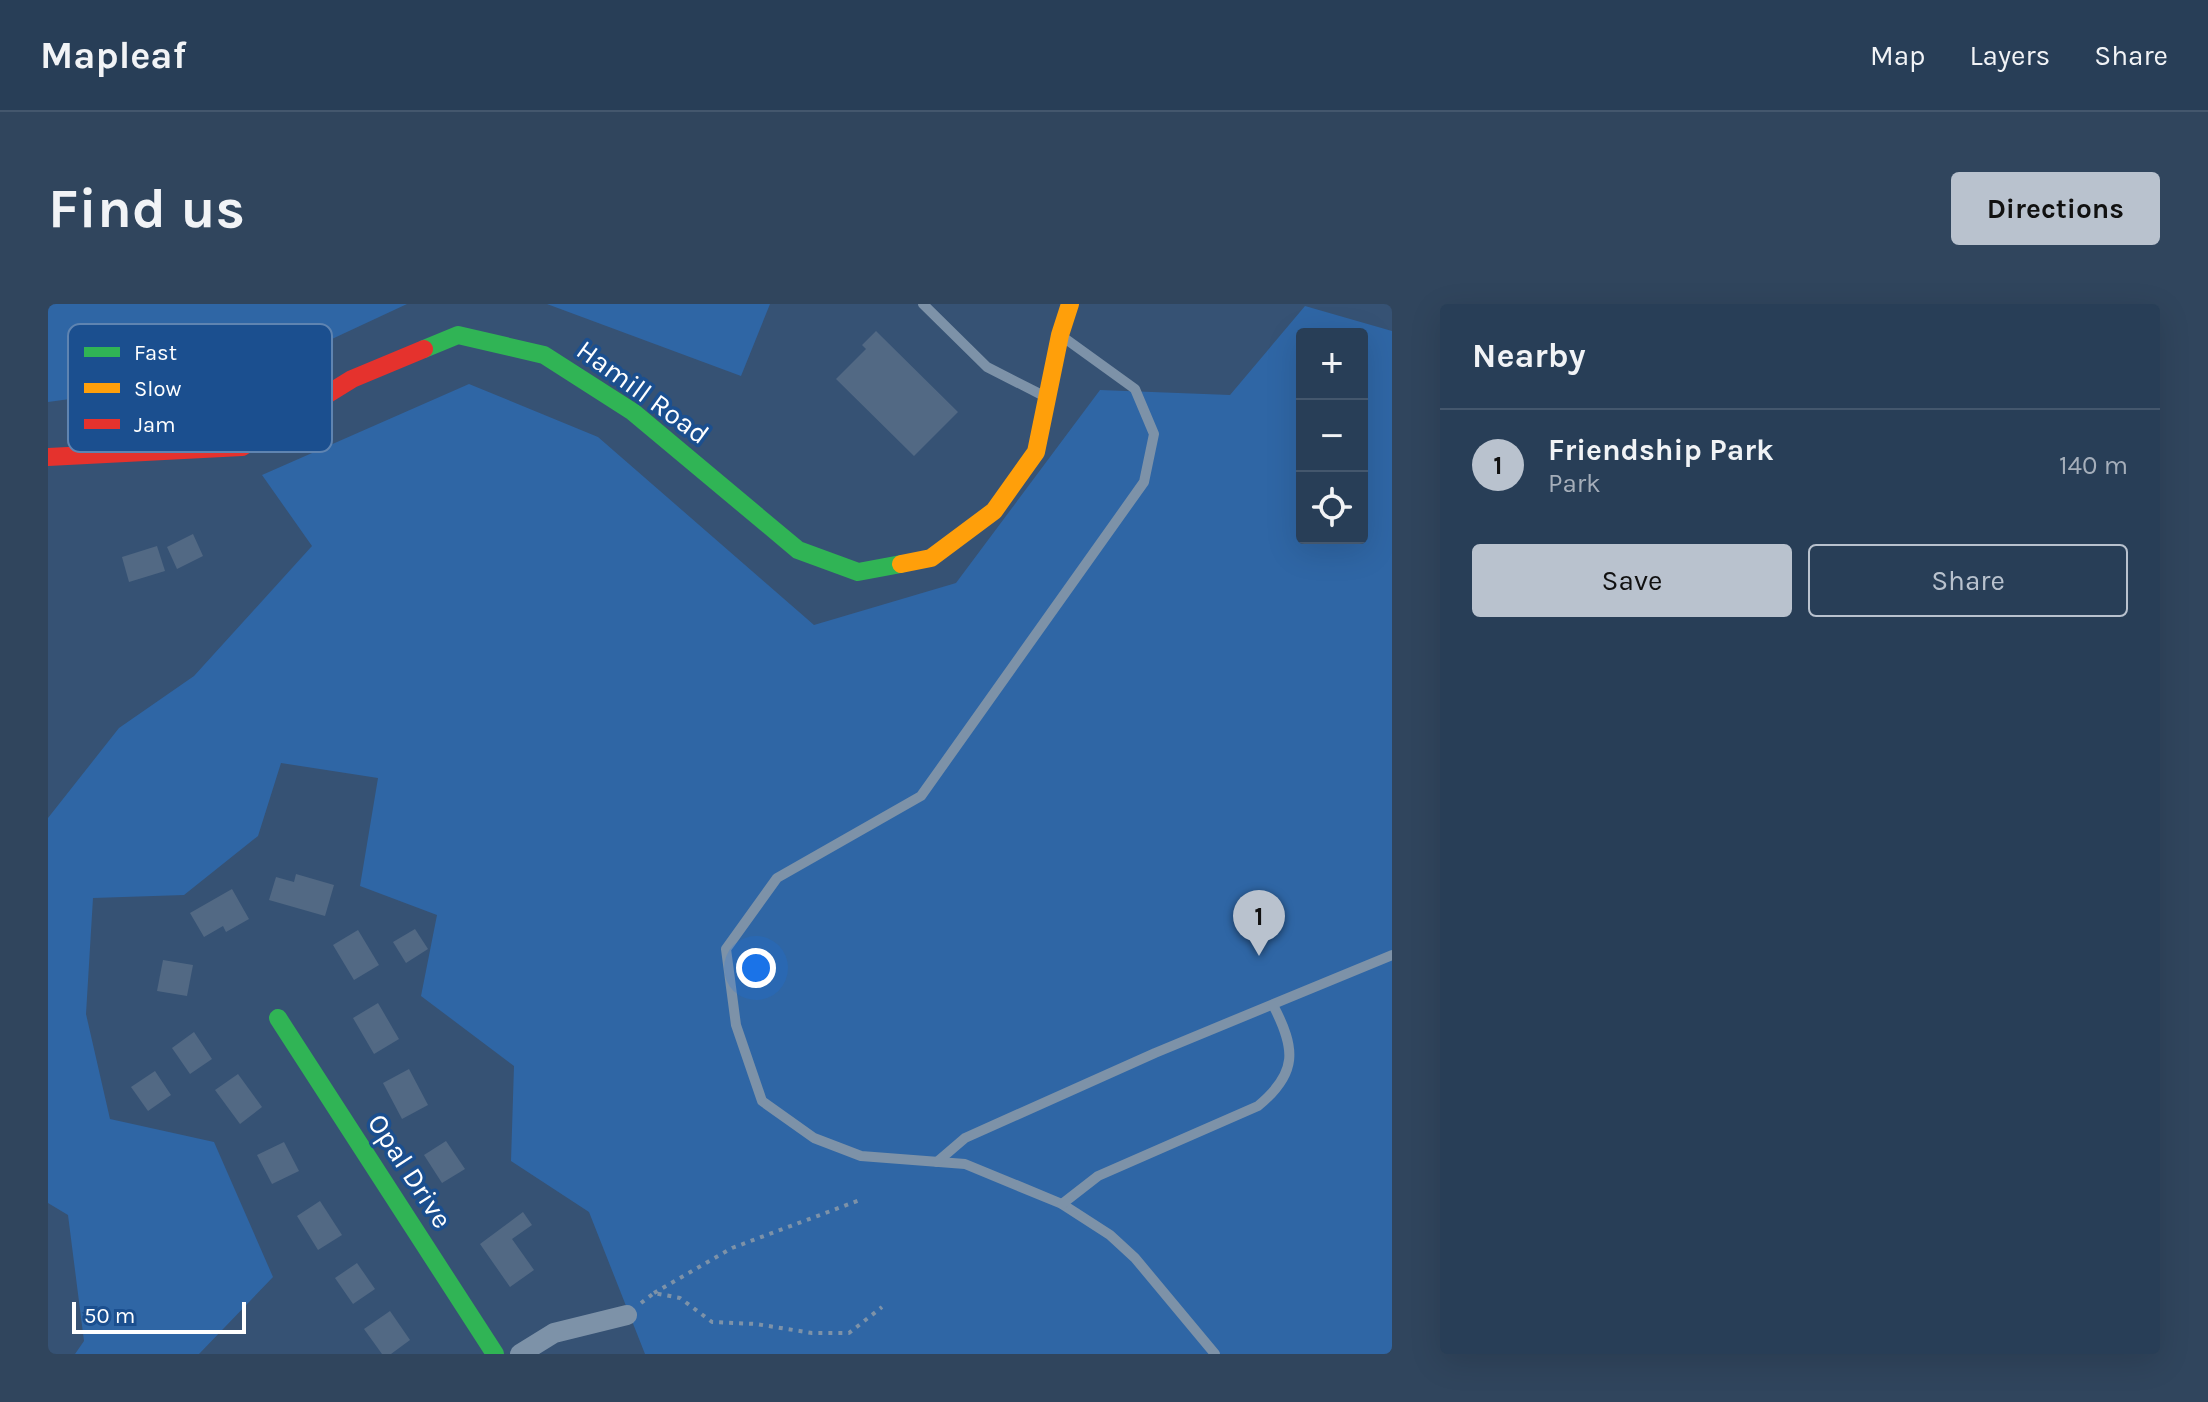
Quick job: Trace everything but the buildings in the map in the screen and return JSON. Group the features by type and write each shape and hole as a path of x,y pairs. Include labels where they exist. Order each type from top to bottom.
{"street":[{"name":"Hamill Road","path":"332,391 352,379 458,335 544,355 633,412 798,550 858,572 931,558 994,511 1036,452 1060,335 1070,304"},
{"name":"Hamill Road","path":"48,457 145,452"},
{"name":"Opal Drive","path":"278,1018 495,1354"},
{"path":"520,1354 554,1333 632,1311"}],"lane":[{"path":"923,304 987,367 1049,399"},
{"path":"1060,335 1135,389 1154,434 1144,482 921,796 777,878 726,949 736,1025 762,1101 814,1138 861,1156 965,1164 1062,1204 1110,1235 1135,1258 1215,1354"},
{"path":"937,1162 965,1138 1392,955"},
{"path":"1062,1204 1098,1176 1258,1106 1278,1089 1287,1073 1290,1049 1288,1032 1273,1005"}],"path":[{"path":"632,1311 654,1293 732,1248 860,1200"},
{"path":"654,1293 680,1298 712,1322 756,1324 812,1333 849,1333 882,1307"}],"shaded area":[{"path":"48,304 407,304 332,339 332,324 68,324 68,399 48,402"},
{"path":"547,304 770,304 741,376"},
{"path":"1305,306 1392,331 1392,1354 645,1354 589,1212 511,1161 514,1066 421,996 437,915 360,886 378,778 281,763 258,836 184,895 93,898 86,1014 110,1119 214,1142 273,1277 199,1354 75,1354 84,1341 68,1215 48,1203 48,818 119,728 194,676 312,546 262,475 314,452 332,452 332,444 469,384 598,437 814,625 956,583 1100,390 1230,395"}],"traffic: fast":[{"path":"424,349 458,335 544,355 633,412 798,550 858,572 901,564"},
{"path":"278,1018 495,1354"}],"traffic: slow":[{"path":"901,564 931,558 994,511 1036,452 1060,335 1070,304"}],"traffic: jam":[{"path":"332,391 352,379 424,349"},
{"path":"48,457 145,452"}],"place":[{"name":"Friendship Park","path":"1259,956"}]}
